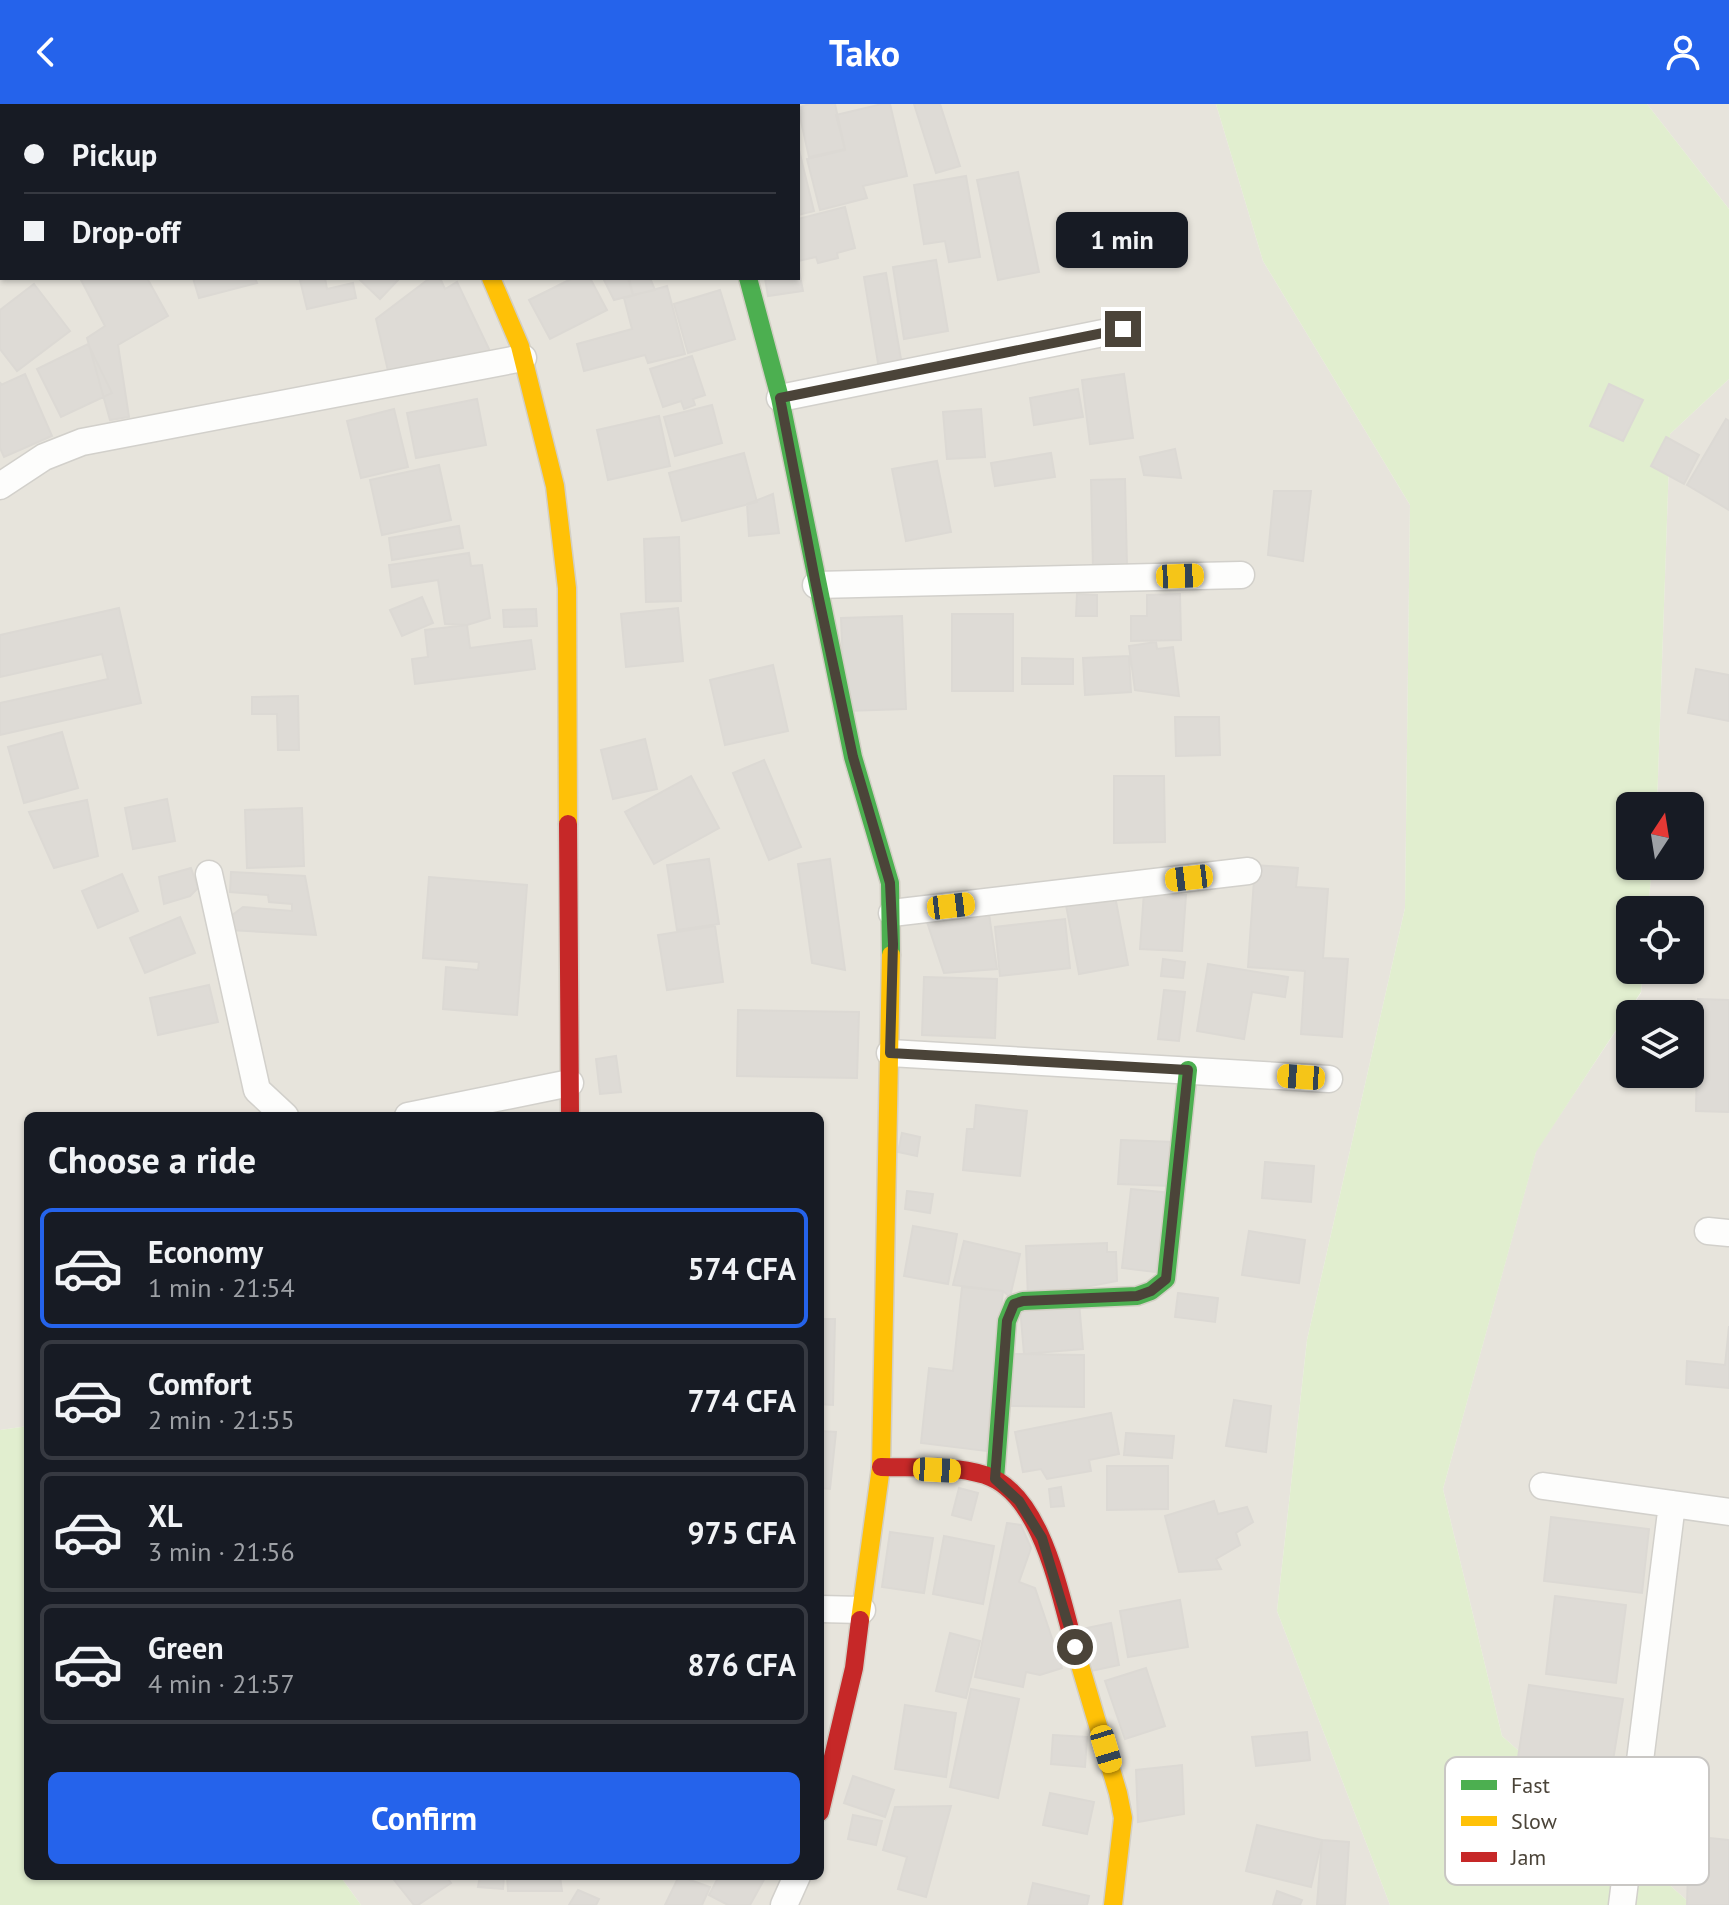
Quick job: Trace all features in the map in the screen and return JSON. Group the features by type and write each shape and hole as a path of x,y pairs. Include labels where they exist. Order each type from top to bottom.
{"street":[{"path":"492,280 523,358 555,486 567,588 570,1112"},
{"path":"749,280 780,398 853,757 890,883 892,913 881,1467 854,1668 824,1795"},
{"path":"780,398 1123,329"},
{"path":"0,486 44,457 82,442 523,358"},
{"path":"816,585 1241,575"},
{"path":"892,913 1248,871"},
{"path":"209,874 257,1090 281,1112"},
{"path":"890,1053 1329,1079"},
{"path":"995,1479 1007,1321 1014,1304 1023,1301 1137,1296 1151,1291 1166,1279 1188,1070"},
{"path":"428,1112 570,1083"},
{"path":"881,1467 965,1471 995,1479 1019,1501 1042,1538 1123,1818 1113,1905"},
{"path":"1543,1486 1729,1512"},
{"path":"1640,1757 1672,1504"},
{"path":"824,1609 862,1610"},
{"path":"784,1905 795,1880"},
{"path":"1622,1905 1624,1885"}],"shaded area":[{"path":"800,104 1216,104 1263,261 1410,505 1405,908 1307,1340 1277,1611 1390,1905 361,1905 343,1880 824,1880 824,1112 24,1112 24,1427 0,1430 0,280 800,280"},
{"path":"1647,104 1729,104 1729,209"},
{"path":"1729,379 1729,1905 1692,1905 1670,1885 1709,1885 1709,1757 1526,1757 1502,1736 1443,1489 1536,1151 1616,1031 1616,1088 1704,1088 1704,1000 1636,1000 1642,984 1704,984 1704,896 1649,896 1651,880 1704,880 1704,792 1657,792 1670,434"}],"green space":[{"path":"1216,104 1647,104 1729,209 1729,379 1670,434 1657,792 1616,792 1616,880 1651,880 1649,896 1616,896 1616,984 1642,984 1641,992 1636,1000 1616,1000 1616,1030 1536,1152 1443,1489 1502,1736 1526,1757 1445,1757 1445,1885 1670,1885 1692,1905 1390,1905 1277,1611 1307,1340 1405,908 1410,505 1263,261"},
{"path":"24,1427 24,1880 343,1880 361,1905 0,1905 0,1430"}],"building":[{"path":"809,104 835,104 845,149 809,157 800,107"},
{"path":"890,104 907,176 863,186 867,198 820,210 807,159 845,150 836,115"},
{"path":"914,104 940,104 960,166 936,173"},
{"path":"800,154 814,211 800,214"},
{"path":"1018,172 1039,272 998,280 977,180"},
{"path":"966,176 980,257 949,262 945,241 924,244 914,185"},
{"path":"845,207 855,248 837,253 838,258 818,263 816,257 800,261 800,218"},
{"path":"936,260 948,331 904,339 893,267"},
{"path":"886,273 902,365 878,363 864,277"},
{"path":"800,276 803,291 768,296 765,280 800,280"},
{"path":"81,280 148,280 168,316 118,345 129,417 110,420 87,338 105,326"},
{"path":"194,280 256,280 257,283 199,298"},
{"path":"300,280 325,280 327,289 353,283 356,298 307,309"},
{"path":"360,280 398,280 380,299"},
{"path":"427,280 441,280 445,289 457,282 489,349 486,359 391,384 376,319"},
{"path":"569,280 591,280 607,310 550,339 529,300"},
{"path":"604,280 629,280 633,295 614,300"},
{"path":"629,280 651,280 655,290 633,295"},
{"path":"34,284 70,331 17,371 0,349 0,310"},
{"path":"667,286 685,354 648,363 645,355 584,371 577,344 632,329 624,298"},
{"path":"720,290 735,339 688,353 674,304"},
{"path":"88,344 112,393 61,417 37,369"},
{"path":"692,356 705,395 693,399 695,405 684,409 681,401 663,407 650,369"},
{"path":"25,374 52,436 4,457 0,448 0,382 1,385"},
{"path":"1124,374 1133,438 1090,444 1082,380"},
{"path":"1609,384 1643,400 1623,441 1590,426"},
{"path":"1078,389 1083,417 1034,425 1030,398"},
{"path":"477,399 486,445 416,458 407,413"},
{"path":"712,405 722,443 675,456 664,417"},
{"path":"394,409 408,467 361,478 347,421"},
{"path":"981,409 985,457 947,459 943,412"},
{"path":"659,416 670,466 608,480 597,430"},
{"path":"1726,419 1729,421 1729,510 1687,485"},
{"path":"1666,437 1699,455 1684,484 1651,466"},
{"path":"1175,449 1181,478 1144,475 1140,457"},
{"path":"744,453 757,502 682,521 669,473"},
{"path":"1051,453 1055,477 995,486 991,463"},
{"path":"937,461 951,532 906,541 892,469"},
{"path":"439,465 451,520 382,535 370,480"},
{"path":"1125,479 1127,567 1093,568 1091,480"},
{"path":"1274,491 1311,491 1303,561 1268,555"},
{"path":"773,494 779,533 749,536 747,504"},
{"path":"459,526 463,548 392,560 389,538"},
{"path":"679,537 681,601 646,602 644,539"},
{"path":"469,553 471,566 482,565 490,618 467,625 445,624 438,580 392,587 389,565"},
{"path":"1077,594 1097,595 1097,616 1076,616"},
{"path":"1180,594 1181,640 1131,641 1131,616 1147,616 1147,595"},
{"path":"422,597 433,623 402,636 390,610"},
{"path":"119,608 141,703 0,735 0,703 108,679 102,654 0,677 0,635"},
{"path":"678,608 683,661 626,667 621,614"},
{"path":"536,609 537,626 504,627 503,610"},
{"path":"952,614 1013,614 1013,691 952,691"},
{"path":"902,616 906,709 845,711 841,618"},
{"path":"467,625 470,648 531,640 535,669 415,684 412,659 428,657 425,630"},
{"path":"1156,642 1157,649 1173,647 1179,696 1135,690 1129,646"},
{"path":"1129,656 1131,692 1085,695 1083,658"},
{"path":"1022,658 1073,659 1073,684 1022,684"},
{"path":"773,665 788,731 725,745 710,680"},
{"path":"1696,669 1729,675 1729,721 1688,713"},
{"path":"298,696 299,750 278,750 277,714 252,714 252,697"},
{"path":"1175,717 1219,717 1220,755 1176,756"},
{"path":"62,732 78,788 24,803 8,747"},
{"path":"645,739 657,789 613,799 601,750"},
{"path":"764,760 801,847 769,860 733,773"},
{"path":"691,776 719,828 654,864 625,812"},
{"path":"1114,776 1164,776 1165,842 1114,843"},
{"path":"167,799 175,841 133,849 125,808"},
{"path":"87,800 98,856 54,868 29,812"},
{"path":"302,808 304,866 247,868 245,810"},
{"path":"709,859 719,924 677,930 667,865"},
{"path":"830,859 845,970 812,963 798,864"},
{"path":"1255,865 1298,868 1296,887 1328,889 1323,958 1348,959 1342,1037 1301,1034 1305,971 1248,967"},
{"path":"191,868 198,888 190,896 164,904 159,877"},
{"path":"231,872 305,876 316,935 230,930 231,916 243,907 292,911 292,904 269,902 268,895 230,892"},
{"path":"122,874 138,911 98,928 82,891"},
{"path":"429,877 527,885 517,1015 443,1009 446,967 478,970 479,962 423,958"},
{"path":"1144,892 1186,895 1182,951 1140,949"},
{"path":"1115,896 1128,965 1079,974 1066,905"},
{"path":"989,914 997,969 944,973 927,922"},
{"path":"180,917 195,953 145,973 130,938"},
{"path":"1065,919 1070,968 1000,976 995,927"},
{"path":"715,926 723,982 667,990 658,935"},
{"path":"1163,959 1185,962 1183,978 1161,976"},
{"path":"1208,964 1288,977 1285,997 1252,992 1244,1039 1197,1031"},
{"path":"924,977 997,979 995,1038 922,1035"},
{"path":"209,985 218,1022 158,1035 150,998"},
{"path":"1164,990 1185,992 1179,1041 1158,1039"},
{"path":"1698,999 1729,1000 1729,1112 1696,1111 1696,1088 1704,1088 1704,1000"},
{"path":"738,1010 859,1012 857,1078 737,1076"},
{"path":"616,1056 621,1092 600,1094 596,1059"},
{"path":"976,1105 1027,1111 1020,1176 963,1170 967,1129 974,1129"},
{"path":"902,1133 920,1137 917,1156 898,1152"},
{"path":"1121,1140 1174,1142 1172,1186 1118,1184"},
{"path":"1265,1162 1314,1166 1311,1202 1262,1198"},
{"path":"1131,1189 1171,1193 1155,1272 1122,1268"},
{"path":"907,1191 933,1194 930,1213 905,1209"},
{"path":"913,1226 957,1234 948,1284 904,1276"},
{"path":"1249,1231 1305,1240 1299,1283 1242,1275"},
{"path":"964,1241 1020,1254 1010,1297 1003,1291 953,1285"},
{"path":"1107,1243 1107,1252 1116,1252 1117,1281 1028,1298 1026,1246"},
{"path":"962,1287 1003,1291 986,1451 921,1443 929,1368 953,1371"},
{"path":"1178,1293 1218,1298 1215,1322 1175,1317"},
{"path":"1079,1302 1083,1349 1024,1354 1020,1307"},
{"path":"824,1319 835,1319 833,1405 824,1404"},
{"path":"1729,1326 1729,1388 1686,1384 1687,1361 1725,1365"},
{"path":"1012,1354 1084,1355 1084,1407 1011,1406"},
{"path":"1234,1400 1271,1406 1266,1452 1226,1446"},
{"path":"1111,1413 1119,1454 1089,1460 1091,1471 1047,1479 1041,1469 1023,1472 1015,1432"},
{"path":"824,1431 836,1432 830,1489 824,1488"},
{"path":"1126,1433 1174,1436 1172,1458 1124,1455"},
{"path":"1107,1466 1168,1466 1168,1509 1107,1510"},
{"path":"1061,1487 1064,1506 1051,1507 1049,1489"},
{"path":"959,1488 978,1493 971,1520 952,1515"},
{"path":"1214,1501 1218,1514 1247,1507 1253,1522 1236,1533 1240,1545 1216,1559 1221,1569 1179,1572 1165,1516"},
{"path":"1551,1517 1649,1529 1642,1593 1544,1581"},
{"path":"1007,1523 1021,1525 1031,1548 1019,1582 1035,1588 1062,1668 1040,1675 1026,1672 1023,1687 975,1677"},
{"path":"890,1532 933,1538 924,1593 882,1587"},
{"path":"944,1536 994,1546 983,1604 933,1594"},
{"path":"1555,1596 1626,1605 1616,1683 1546,1674"},
{"path":"1180,1600 1188,1647 1128,1657 1120,1611"},
{"path":"1111,1623 1119,1665 1091,1671 1082,1629"},
{"path":"950,1633 980,1641 966,1698 936,1691"},
{"path":"1146,1668 1165,1726 1125,1739 1105,1681"},
{"path":"1529,1685 1623,1699 1614,1757 1518,1757"},
{"path":"971,1689 1019,1699 998,1798 950,1787"},
{"path":"905,1705 956,1713 946,1777 895,1769"},
{"path":"1307,1732 1310,1760 1256,1766 1252,1737"},
{"path":"1053,1735 1087,1737 1085,1767 1051,1764"},
{"path":"1182,1765 1184,1814 1138,1822 1136,1770"},
{"path":"853,1776 894,1790 885,1817 844,1803"},
{"path":"1050,1793 1094,1802 1087,1834 1043,1825"},
{"path":"951,1806 926,1897 898,1889 907,1857 883,1850 895,1807"},
{"path":"853,1815 882,1821 876,1845 848,1839"},
{"path":"1257,1825 1322,1840 1311,1887 1246,1871"},
{"path":"1709,1838 1729,1840 1729,1905 1687,1905 1688,1885 1709,1885"},
{"path":"1322,1840 1349,1842 1345,1905 1317,1905"},
{"path":"394,1880 449,1880 451,1883 418,1905 414,1905"},
{"path":"479,1880 504,1880 503,1889 478,1887"},
{"path":"507,1880 561,1880 562,1891 508,1891"},
{"path":"677,1880 690,1880 710,1887 702,1905 665,1905"},
{"path":"717,1880 764,1880 750,1905 728,1905 709,1895"},
{"path":"1033,1883 1089,1896 1087,1905 1028,1905"},
{"path":"578,1890 599,1899 596,1905 569,1905"},
{"path":"1277,1891 1302,1900 1300,1905 1273,1905"}],"traffic: fast":[{"path":"749,280 780,398 853,757 890,883 891,955"},
{"path":"995,1479 1007,1321 1014,1304 1023,1301 1137,1296 1151,1291 1166,1279 1188,1070"}],"traffic: slow":[{"path":"492,280 520,346 555,486 567,588 568,824"},
{"path":"860,1620 881,1467 891,955"},
{"path":"1075,1648 1123,1818 1113,1905"}],"traffic: jam":[{"path":"568,824 570,1112"},
{"path":"881,1467 960,1470 985,1475 1005,1486 1021,1503 1046,1550 1075,1648"},
{"path":"824,1795 854,1668 860,1620"}],"route":[{"path":"1075,1647 1042,1538 1019,1501 995,1479 1007,1321 1014,1304 1023,1301 1137,1296 1151,1291 1166,1279 1188,1070 890,1053 893,944 890,883 853,757 780,398 1123,329"}]}
